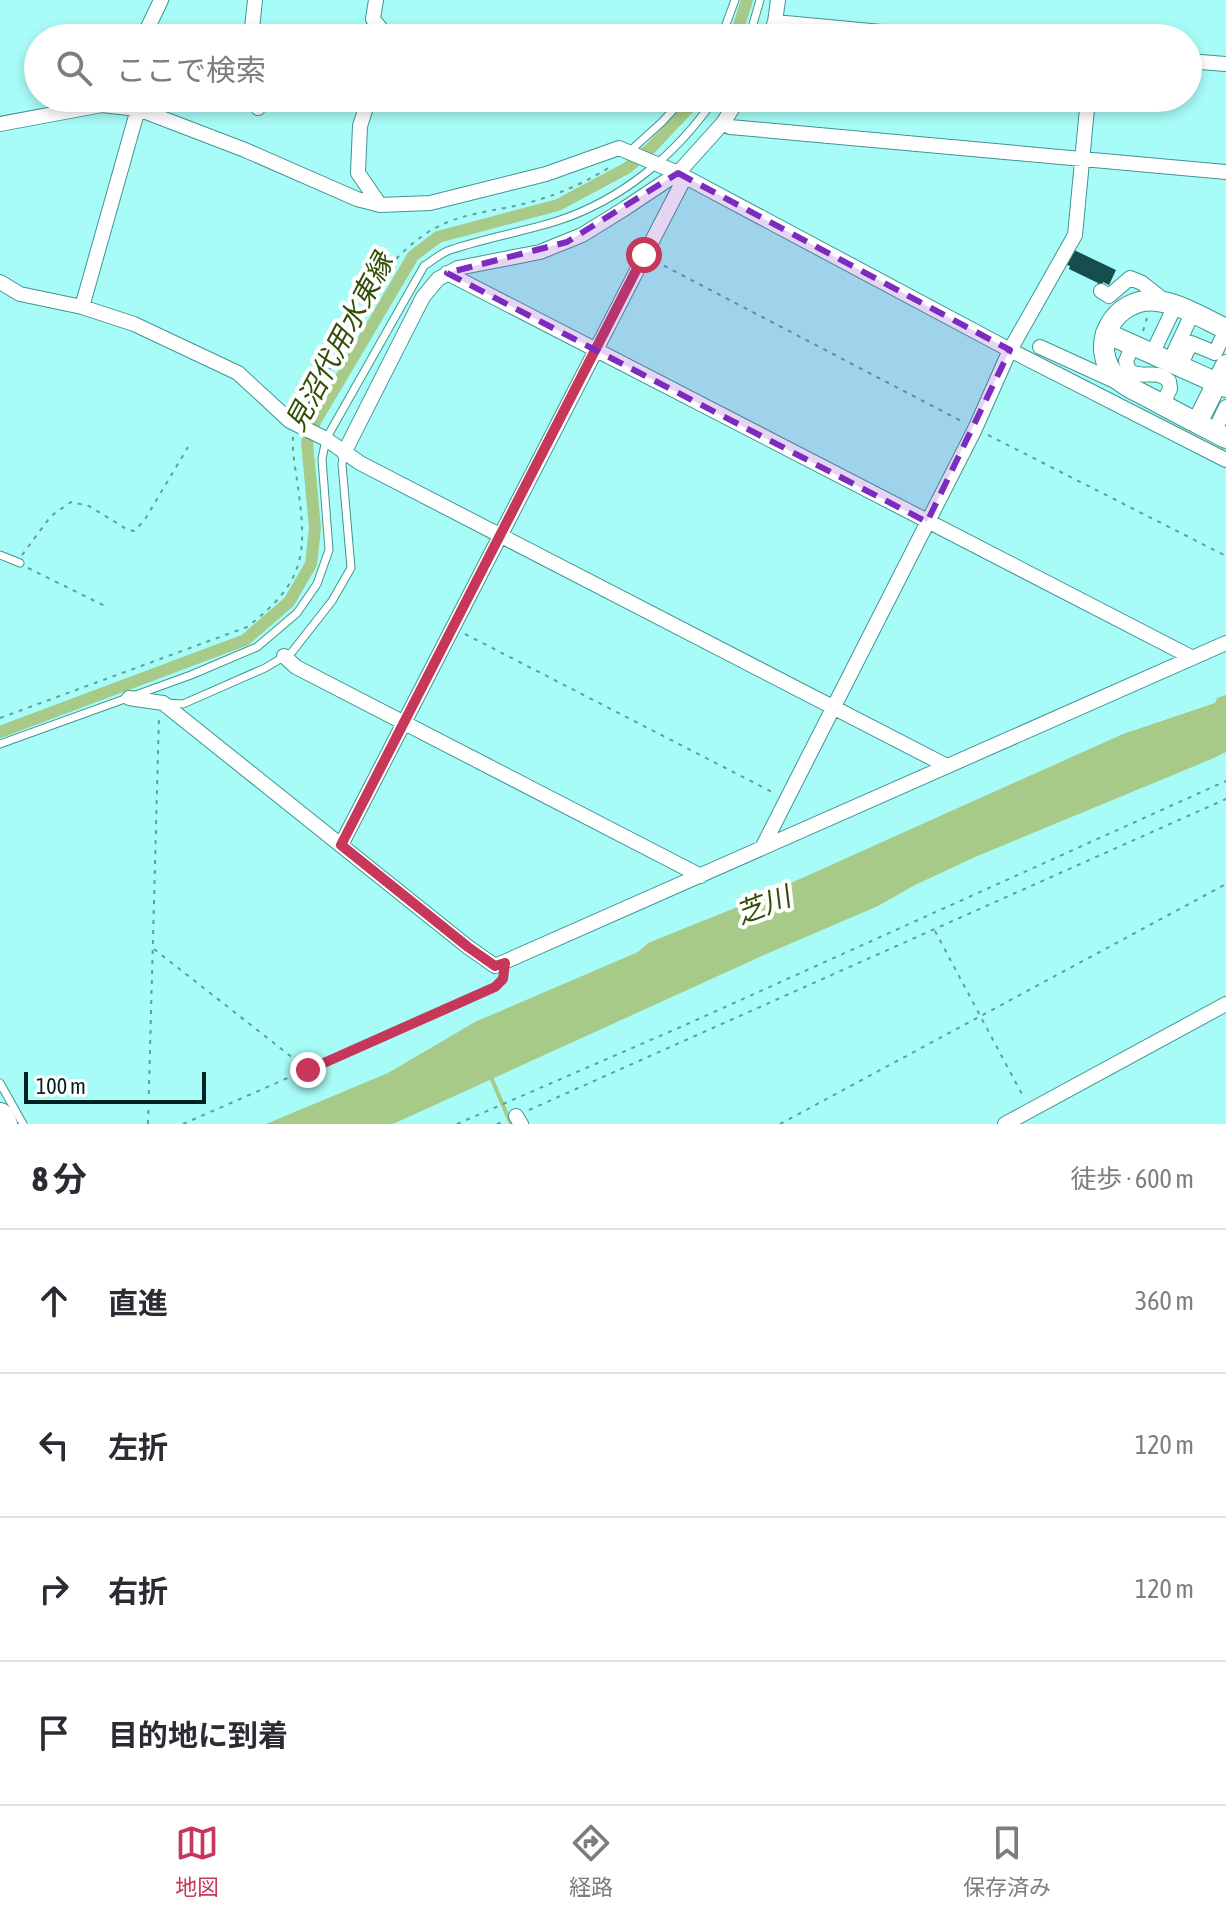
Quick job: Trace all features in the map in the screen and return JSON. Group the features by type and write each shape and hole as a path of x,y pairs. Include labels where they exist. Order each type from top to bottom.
{"highway":[{"path":"0,1116 4,1124"}],"street":[{"path":"150,24 161,0"},
{"path":"252,24 255,0"},
{"path":"376,0 373,19 377,24"},
{"path":"778,0 775,22 796,24"},
{"path":"1202,62 1226,64"},
{"path":"0,124 64,112"},
{"path":"82,307 137,112"},
{"path":"146,112 245,150 357,199 380,205 430,203 546,174 619,148 681,175 1010,350 1226,460"},
{"path":"364,112 360,126 358,173 380,205"},
{"path":"341,845 644,255 681,175 730,112"},
{"path":"762,848 975,429 1010,350 1062,272 1075,235 1087,112"},
{"path":"723,123 730,127 1226,172"},
{"path":"344,453 423,297 438,279 469,265 540,252 567,242 681,175"},
{"path":"447,273 1193,658"},
{"path":"1101,291 1109,296 1130,278 1178,307 1226,329 1215,353 1191,343 1126,361 1129,371 1138,376 1157,373 1169,381 1170,389 1162,405"},
{"path":"0,282 20,294 82,307 134,324 238,373 290,421 297,432 323,437 360,463 947,766"},
{"path":"1127,386 1112,372 1103,347 1106,333 1119,311 1140,301 1178,307"},
{"path":"1154,354 1178,307"},
{"path":"1106,333 1223,378 1212,431"},
{"path":"1040,347 1127,386 1212,431"},
{"path":"1212,431 1226,407"},
{"path":"129,698 161,703 495,966 1226,643"},
{"path":"284,656 296,667 701,876"},
{"path":"1005,1124 1226,1004"}],"lane":[{"path":"726,24 735,0"},
{"path":"753,24 760,0"},
{"path":"631,152 671,112"},
{"path":"0,744 129,698 257,647 297,613 317,584 329,550 323,437 424,266 448,250 561,220 625,188 689,132 704,112"},
{"path":"161,703 183,704 265,668 292,652 332,601 351,568 342,464 344,453"},
{"path":"0,555 18,563"},
{"path":"0,1083 23,1124"}],"path":[{"path":"644,255 975,429 1226,556"},
{"path":"1140,315 1146,318 1154,354"},
{"path":"0,718 247,627 269,610 287,591 298,570 301,551 304,531 297,432"},
{"path":"109,608 18,563 51,516 71,502 89,506 134,531 144,521 188,447"},
{"path":"453,628 786,799"},
{"path":"148,1124 161,703"},
{"path":"457,1124 683,1026 1226,781"},
{"path":"497,1124 513,1120 1226,799"},
{"path":"780,1124 1226,884"},
{"path":"935,929 1031,1110"},
{"path":"154,948 308,1070"},
{"path":"183,1124 495,987 503,979 505,963"}],"highlighted area":[{"path":"678,173 1010,350 927,522 447,273 567,242"}],"water":[{"name":"芝川","path":"1226,695 1226,752 1214,758 975,857 878,906 393,1124 266,1124 388,1073 475,1022 638,952 648,943 735,908 1123,734 1215,703 1217,698"}],"building":[{"path":"1074,250 1116,270 1109,285 1103,282 1101,287 1069,269 1067,265"}],"waterway":[{"name":"見沼代用水東縁","path":"739,24 747,0"},
{"name":"見沼代用水東縁","path":"0,732 245,640 289,602 311,564 315,528 307,442 316,420 413,256 438,237 558,205 627,168 685,112"},
{"path":"490,1075 511,1124"}],"route":[{"path":"308,1070 495,987 503,979 505,963 495,966 468,947 341,845 644,255"}]}
